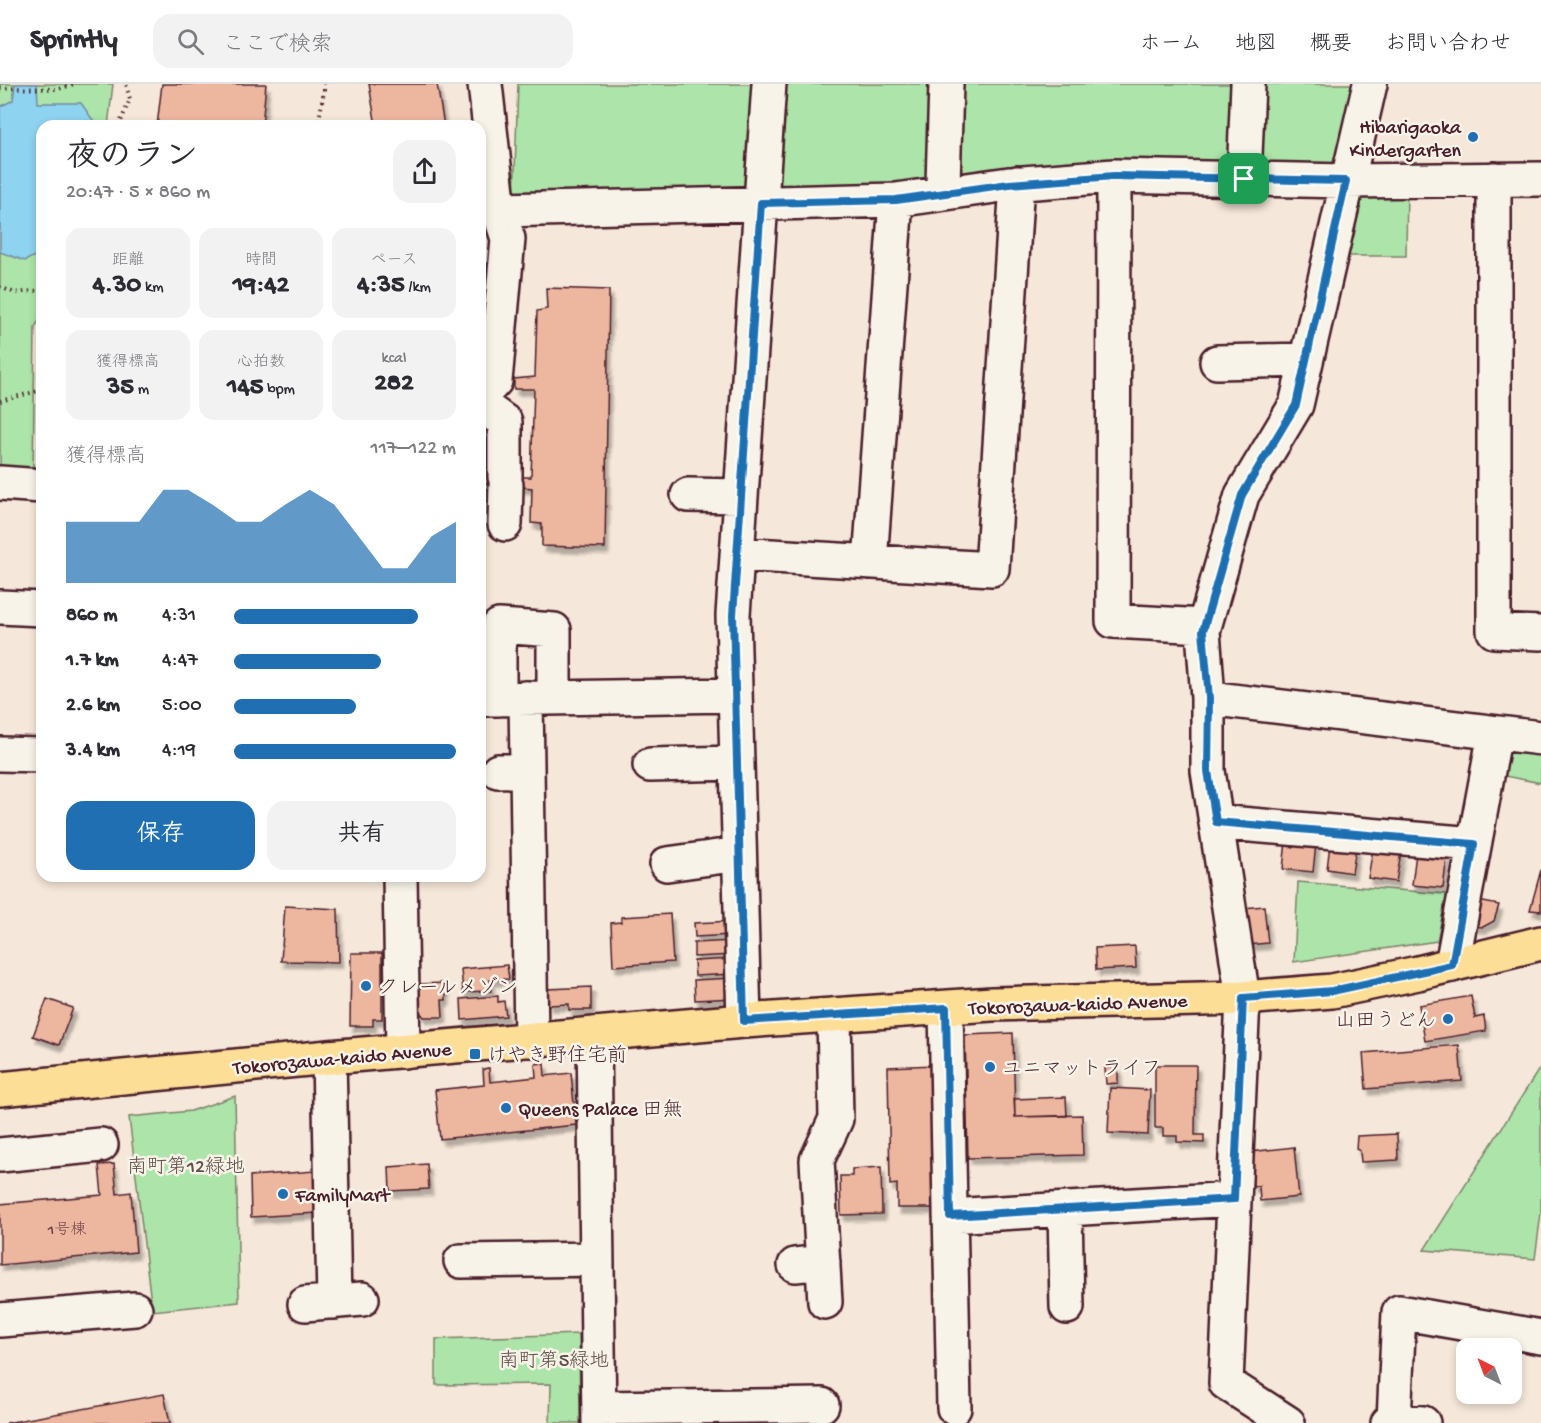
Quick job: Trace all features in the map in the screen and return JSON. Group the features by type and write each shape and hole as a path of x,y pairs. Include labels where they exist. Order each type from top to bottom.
{"main road":[{"name":"Tokorozawa-kaido Avenue","path":"0,1089 329,1057 744,1021 992,1004 1243,998 1332,991 1541,943"}],"street":[{"path":"485,84 499,210 508,239 495,381 486,391"},
{"path":"744,1021 733,615 769,84"},
{"path":"943,184 946,84"},
{"path":"1244,179 1248,84"},
{"path":"1288,1423 1226,1383 1243,998 1208,771 1209,698 1203,631 1242,495 1296,405 1370,84"},
{"path":"499,210 896,200 1017,183 1114,176 1346,181 1541,178"},
{"path":"1114,176 1113,621 1204,626"},
{"path":"1494,179 1494,631 1541,633"},
{"path":"737,554 992,569 1017,183"},
{"path":"870,562 896,200"},
{"path":"1217,362 1306,360"},
{"path":"486,408 505,422 505,524"},
{"path":"0,483 36,486"},
{"path":"688,495 741,496"},
{"path":"0,607 36,609"},
{"path":"531,1040 512,770 515,698 735,695"},
{"path":"1209,698 1541,738"},
{"path":"1452,965 1495,733"},
{"path":"0,754 36,755"},
{"path":"650,765 737,763"},
{"path":"1216,822 1474,844"},
{"path":"667,864 739,854"},
{"path":"400,882 403,1051"},
{"path":"946,1008 954,1408"},
{"path":"825,1302 809,1264 817,1160 836,1119 834,1015"},
{"path":"594,1034 599,1415 822,1405"},
{"path":"329,1057 334,1302"},
{"path":"0,1155 101,1145"},
{"path":"950,1216 1234,1199"},
{"path":"1065,1209 1067,1307"},
{"path":"461,1261 596,1258"},
{"path":"0,1320 135,1309"},
{"path":"1402,1422 1399,1312 1541,1337"}],"path":[{"path":"0,88 59,89 74,84"},
{"path":"121,120 130,99 126,84"},
{"path":"319,120 324,84"},
{"path":"0,287 15,293 36,291"},
{"path":"0,401 36,392"}],"green space":[{"path":"0,84 113,84 109,120 36,120 33,477 0,474"},
{"path":"518,84 1360,84 1342,172 869,193 514,199"},
{"path":"1407,186 1406,256 1338,256 1351,189"},
{"path":"1497,736 1541,741 1541,783 1489,773"},
{"path":"1298,882 1447,894 1437,941 1294,962"},
{"path":"1541,1066 1541,1213 1535,1259 1424,1250"},
{"name":"南町第12緑地","path":"235,1096 239,1302 152,1311 129,1117 191,1111"},
{"name":"南町第5緑地","path":"579,1334 580,1423 550,1423 551,1384 436,1385 436,1339"}],"water":[{"path":"15,84 37,84 38,103 81,103 93,120 36,120 36,255 25,261 0,252 0,107 13,100"}],"building":[{"path":"162,84 266,84 263,120 158,120"},
{"path":"369,84 437,84 443,120 375,120"},
{"path":"546,288 609,290 605,548 542,546 542,524 531,523 532,488 486,484 486,466 492,466 490,477 531,477 534,389 514,389 514,379 535,377 537,311 547,309"},
{"path":"1286,841 1316,844 1313,872 1283,869"},
{"path":"1330,844 1356,848 1352,873 1327,869"},
{"path":"1373,848 1401,852 1396,882 1368,878"},
{"path":"1416,853 1447,857 1443,888 1412,885"},
{"path":"1541,870 1541,911 1530,910"},
{"path":"1478,901 1499,905 1494,921 1483,927 1471,926"},
{"path":"285,906 338,909 339,962 281,961"},
{"path":"1264,906 1268,943 1248,945 1244,908"},
{"path":"670,914 673,962 613,966 611,923 621,922 621,917"},
{"path":"733,921 733,935 695,937 694,923"},
{"path":"732,941 733,955 694,957 694,943"},
{"path":"1135,946 1136,968 1096,970 1095,948"},
{"name":"クレールメゾン","path":"351,953 382,953 382,1019 373,1019 373,1026 350,1026"},
{"path":"733,959 733,974 695,976 694,961"},
{"path":"507,965 509,979 490,980 491,991 463,992 461,969"},
{"path":"733,978 734,998 695,1000 694,980"},
{"path":"446,983 446,1000 442,1000 443,1017 424,1017 419,1011 417,984"},
{"path":"591,987 591,1010 569,1010 569,1004 548,1005 548,989"},
{"path":"498,996 498,1002 504,1001 506,1016 462,1020 461,999"},
{"path":"1471,996 1475,1018 1484,1016 1486,1031 1425,1041 1419,1005"},
{"path":"47,999 73,1008 59,1045 33,1036"},
{"name":"ユニマットライフ","path":"1013,1033 1015,1117 1082,1115 1083,1155 968,1158 965,1035"},
{"path":"1459,1045 1462,1081 1366,1089 1363,1053"},
{"name":"Queens Palace 田無","path":"544,1063 545,1076 571,1073 576,1125 440,1139 435,1090 484,1085 483,1069 489,1068 490,1082 536,1077 535,1064"},
{"path":"935,1065 939,1208 897,1208 897,1184 890,1185 888,1067"},
{"path":"1155,1065 1196,1065 1195,1135 1204,1135 1204,1143 1177,1142 1177,1136 1163,1136 1163,1128 1155,1128"},
{"path":"1118,1067 1118,1083 1106,1084 1105,1068"},
{"path":"1110,1088 1150,1090 1148,1135 1108,1133"},
{"path":"1066,1097 1067,1116 1015,1117 1014,1099"},
{"path":"1397,1134 1398,1160 1361,1162 1360,1151 1356,1149 1357,1136"},
{"path":"1294,1147 1299,1197 1260,1201 1259,1186 1253,1187 1250,1152"},
{"path":"114,1164 117,1194 131,1192 136,1252 0,1265 0,1204 102,1195 99,1165"},
{"path":"427,1164 429,1189 390,1191 389,1167"},
{"path":"881,1167 882,1214 841,1215 840,1176 852,1176 852,1169"},
{"path":"315,1171 318,1213 251,1217 250,1176"},
{"path":"164,1394 170,1423 6,1423"}],"place":[{"name":"Hibarigaoka Kindergarten","path":"1473,137"},
{"name":"クレールメゾン","path":"366,986"},
{"name":"山田うどん","path":"1448,1019"},
{"name":"けやき野住宅前","path":"475,1054"},
{"name":"ユニマットライフ","path":"990,1067"},
{"name":"Queens Palace 田無","path":"506,1108"},
{"name":"FamilyMart","path":"283,1194"}],"route":[{"path":"1114,176 1244,179 1346,181 1296,405 1242,495 1203,631 1209,698 1208,771 1216,822 1474,844 1452,965 1332,991 1243,998 1234,1199 950,1216 946,1008 744,1021 733,615 761,203 896,200 1009,184 1114,176"}]}
